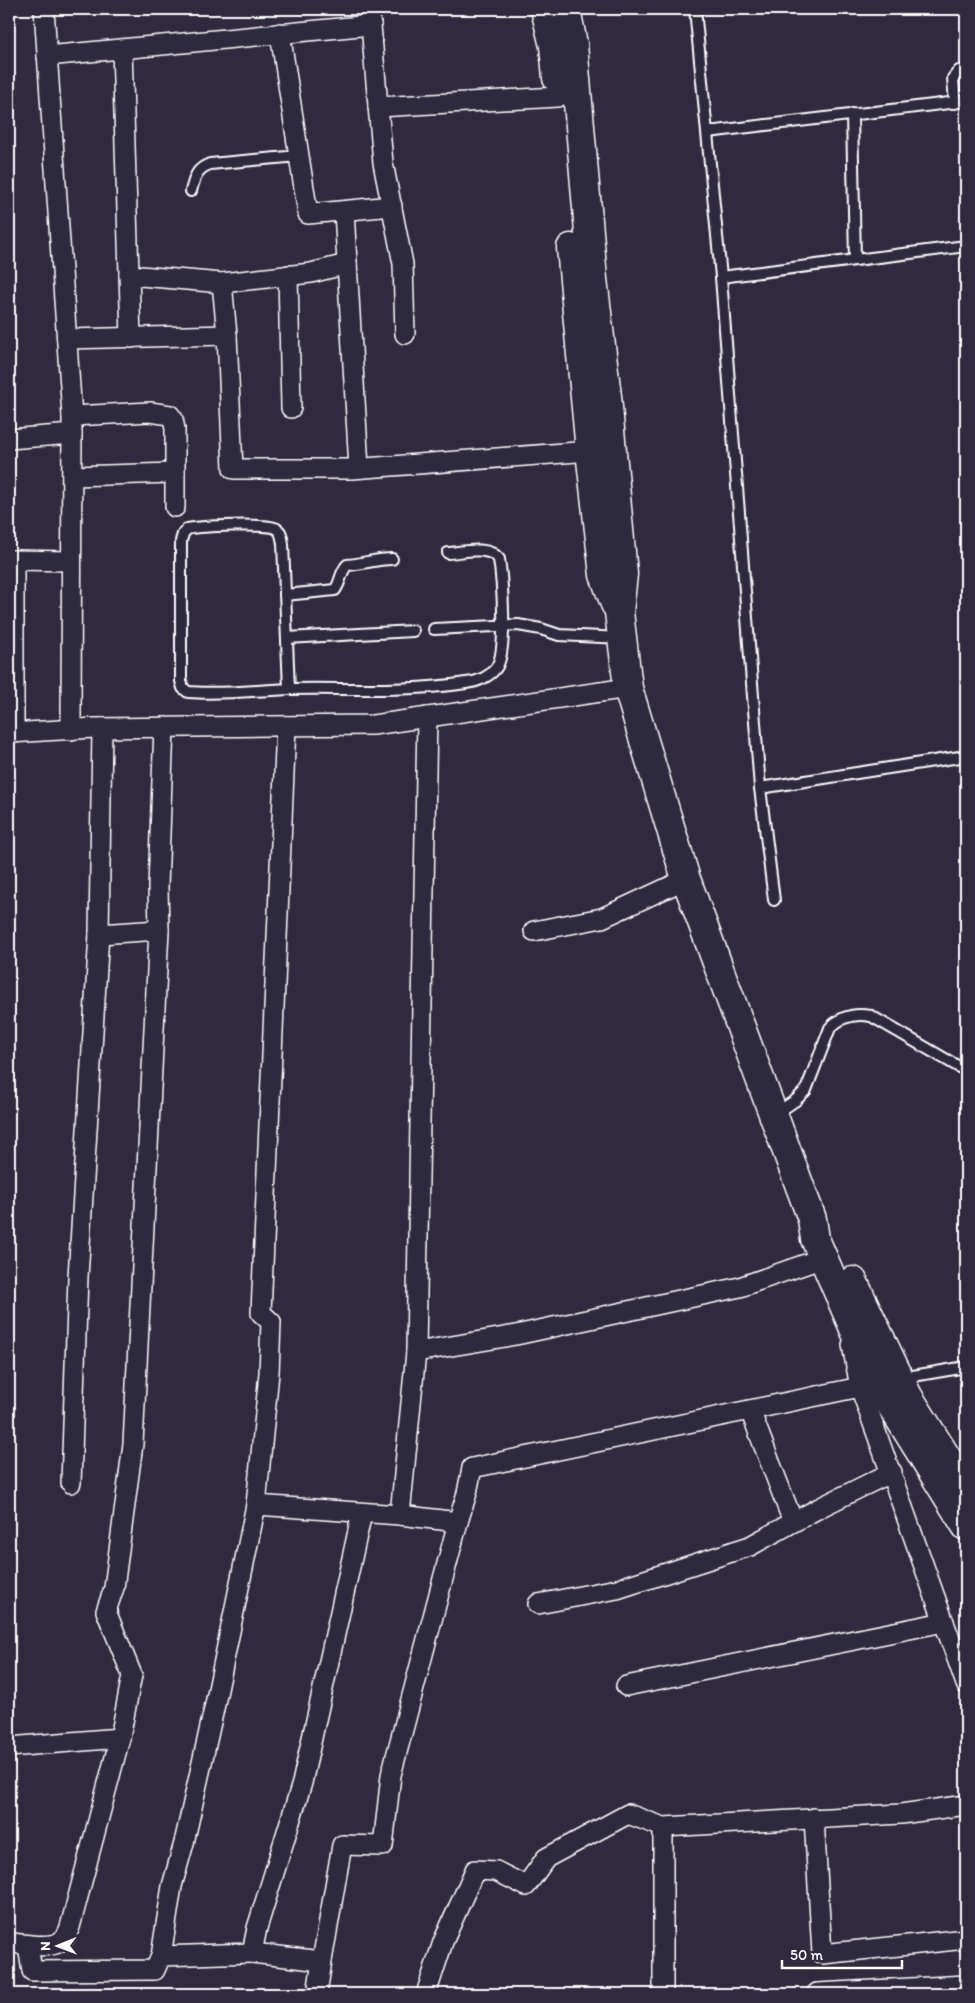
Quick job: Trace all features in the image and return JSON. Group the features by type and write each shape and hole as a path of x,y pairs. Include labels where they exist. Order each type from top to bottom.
{"street":[{"path":"44,9 72,416 71,730"},
{"path":"546,9 554,46 590,451 604,576 620,625"},
{"path":"566,9 573,44 593,279 607,396 623,574 620,625 628,688 686,879 812,1219 815,1239 878,1384 966,1526"},
{"path":"47,56 280,33 369,17 383,163 403,264 405,334"},
{"path":"280,33 308,214 392,206"},
{"path":"122,49 131,338"},
{"path":"378,107 558,97"},
{"path":"344,211 359,468"},
{"path":"129,275 222,283 288,276 347,264"},
{"path":"288,276 291,408"},
{"path":"222,283 233,469 359,468 590,451"},
{"path":"67,339 226,335"},
{"path":"72,416 150,412 170,415 175,430 175,507"},
{"path":"9,439 72,434"},
{"path":"72,476 175,473"},
{"path":"72,561 11,560 11,733 102,728 372,725 628,688"},
{"path":"400,1515 416,1352 427,717"},
{"path":"28,1945 32,1971 154,1970 162,1956 172,1886 184,1843 214,1709 256,1505 269,1373 271,1322 261,1313 286,726"},
{"path":"71,1483 78,1277 99,934 102,728"},
{"path":"9,1943 28,1945 58,1943 66,1936 120,1738 132,1675 106,1611 114,1588 134,1444 159,930 158,887 164,728"},
{"path":"534,931 602,918 686,879"},
{"path":"99,934 159,930"},
{"path":"812,1219 829,1230 898,1378 966,1488"},
{"path":"416,1352 516,1335 740,1287 823,1258"},
{"path":"846,1312 860,1387 892,1472 966,1684"},
{"path":"317,1994 342,1845 383,1846 391,1775 467,1494 472,1468 860,1387"},
{"path":"750,1410 793,1522"},
{"path":"538,1604 617,1590 750,1546 892,1472"},
{"path":"256,1505 400,1515 458,1522"},
{"path":"252,1953 257,1928 302,1783 362,1512"},
{"path":"626,1686 944,1622"},
{"path":"9,1747 120,1738"},
{"path":"426,1994 443,1942 475,1870 496,1871 526,1886 546,1858 628,1814 663,1827 901,1814 966,1805"},
{"path":"814,1818 822,1954 966,1939"},
{"path":"663,1827 663,1994"},
{"path":"162,1956 252,1953 322,1961"},
{"path":"817,1993 966,1985"}],"lane":[{"path":"695,9 721,277 760,788 774,900"},
{"path":"955,102 952,78 959,71 966,70"},
{"path":"708,132 966,101"},
{"path":"852,114 855,260"},
{"path":"192,190 196,172 210,164 299,156"},
{"path":"721,277 966,246"},
{"path":"289,689 281,533 277,529 260,526 187,529 183,534 181,681 183,688 188,692 197,693 289,689 405,688 466,683 490,674 497,668 503,626 499,559 490,552 448,553"},
{"path":"285,594 335,590 347,565 363,564 380,559 392,559"},
{"path":"434,629 526,626 559,635 620,625"},
{"path":"287,638 413,631"},
{"path":"760,788 966,756"},
{"path":"774,1115 796,1100 806,1090 830,1028 838,1020 850,1016 861,1014 871,1016 966,1071"},
{"path":"898,1378 966,1367"}]}
